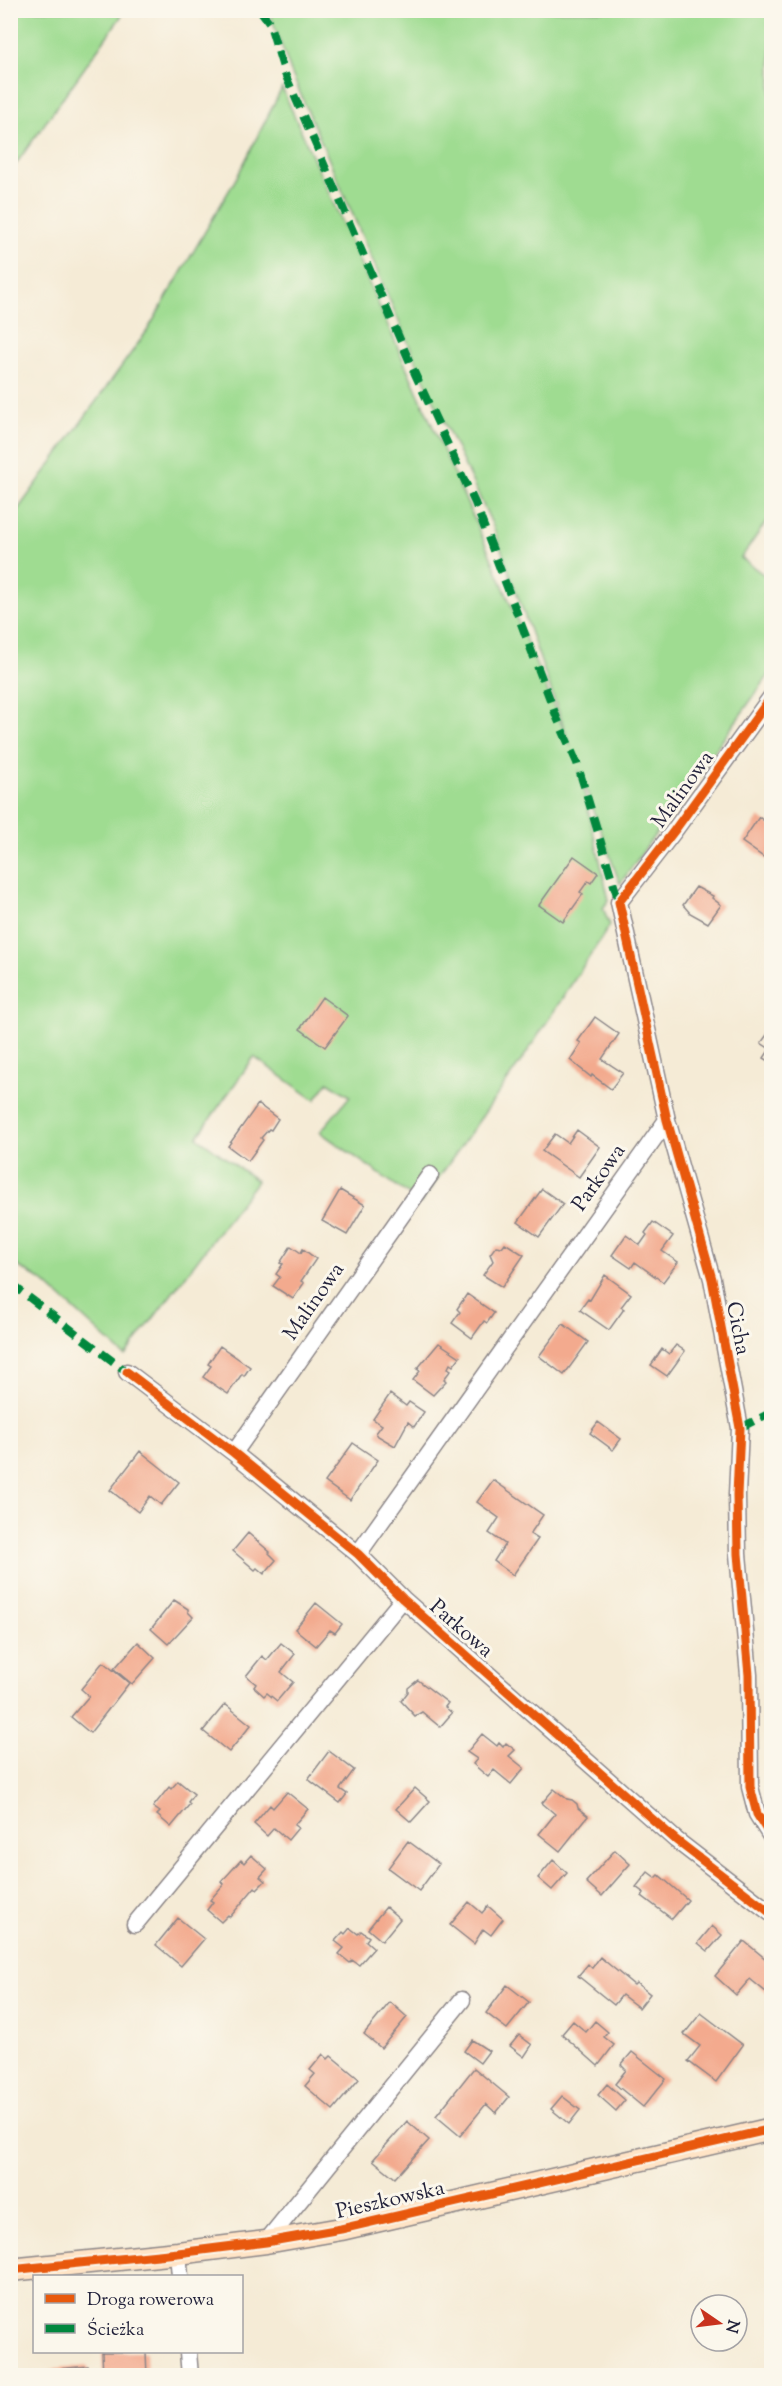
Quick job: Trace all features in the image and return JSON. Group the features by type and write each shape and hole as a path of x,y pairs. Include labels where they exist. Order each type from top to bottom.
{"street":[{"name":"Malinowa","path":"619,902 674,831 771,696"},
{"name":"Cicha","path":"619,902 667,1120 712,1279 740,1428 737,1495 738,1554 749,1675 750,1786 757,1814 771,1838"},
{"name":"Parkowa","path":"358,1554 667,1120"},
{"name":"Malinowa","path":"234,1453 430,1175"},
{"name":"Parkowa","path":"127,1372 234,1453 358,1554 402,1599 676,1840 771,1914"},
{"name":"Parkowa","path":"135,1924 402,1599"},
{"name":"Pieszkowska","path":"266,2242 462,2000"},
{"name":"Pieszkowska","path":"10,2270 266,2242 352,2227 771,2129"},
{"path":"178,2253 180,2275"},
{"path":"188,2353 190,2376"}],"green space":[{"path":"10,11 125,11 11,171"},
{"path":"269,11 771,11 771,515 741,558 771,580 771,672 620,884 579,770 609,900 603,908 610,925 526,1054 421,1203 320,1132 350,1096 328,1082 315,1100 254,1057 197,1137 257,1181 125,1356 44,1282 11,1262 11,519 147,331 237,177 282,88 487,548 571,747 493,526 423,377 291,72"}],"building":[{"path":"759,817 772,827 772,863 742,842"},
{"path":"574,856 598,873 580,892 583,894 563,922 539,905"},
{"path":"696,887 713,896 712,898 721,905 708,923 690,913 683,905"},
{"path":"322,997 348,1016 325,1047 300,1029"},
{"path":"595,1017 619,1034 602,1059 623,1073 611,1089 570,1060 581,1043 578,1041"},
{"path":"772,1028 772,1063 764,1058 770,1049 761,1043"},
{"path":"258,1104 278,1119 271,1130 269,1129 261,1138 263,1140 248,1161 228,1146"},
{"path":"577,1130 600,1147 579,1177 542,1151 555,1134 568,1143"},
{"path":"542,1189 563,1204 539,1237 518,1222"},
{"path":"340,1190 365,1205 347,1235 322,1221"},
{"path":"653,1222 673,1236 662,1251 678,1262 663,1282 635,1262 631,1268 612,1255 626,1235 640,1245"},
{"path":"505,1243 524,1255 502,1287 483,1275 493,1261 490,1254 496,1246 502,1247"},
{"path":"291,1246 301,1253 303,1249 316,1259 301,1281 304,1283 293,1299 273,1286 280,1277 276,1274 283,1264 280,1263"},
{"path":"605,1275 631,1294 621,1307 624,1309 609,1330 580,1310 588,1299 590,1300"},
{"path":"467,1294 494,1313 487,1323 484,1321 472,1338 452,1323 460,1312 457,1309"},
{"path":"563,1324 588,1342 564,1375 539,1356"},
{"path":"439,1343 460,1357 453,1366 450,1364 448,1368 451,1370 444,1379 446,1381 433,1395 413,1380 420,1371 417,1369"},
{"path":"676,1345 685,1351 667,1376 651,1365 662,1349 669,1354"},
{"path":"220,1346 250,1367 228,1394 203,1377 211,1366 208,1364"},
{"path":"390,1394 406,1406 409,1402 424,1412 414,1427 408,1422 395,1446 378,1436 376,1433 382,1425 373,1419"},
{"path":"598,1422 621,1439 613,1450 590,1433"},
{"path":"353,1443 378,1460 350,1500 325,1482"},
{"path":"140,1451 179,1482 161,1505 150,1496 138,1512 110,1490"},
{"path":"493,1480 543,1515 530,1534 538,1539 513,1575 494,1561 505,1544 489,1533 499,1518 477,1502"},
{"path":"248,1533 276,1560 264,1574 257,1568 255,1570 233,1551"},
{"path":"174,1600 188,1609 193,1617 168,1644 151,1629"},
{"path":"316,1603 342,1624 335,1633 330,1630 316,1646 295,1629"},
{"path":"138,1642 155,1658 132,1684 114,1669"},
{"path":"281,1643 295,1654 281,1672 293,1682 277,1701 267,1693 264,1696 254,1687 256,1684 246,1676 262,1656 267,1660"},
{"path":"103,1662 129,1683 90,1733 71,1717 89,1696 81,1689"},
{"path":"418,1680 448,1703 445,1707 452,1713 440,1727 422,1712 415,1716 401,1701 408,1692 408,1688"},
{"path":"225,1704 251,1725 229,1752 203,1731"},
{"path":"482,1734 497,1746 499,1743 503,1747 506,1743 515,1750 509,1756 524,1768 511,1784 494,1770 488,1777 473,1764 477,1759 467,1752"},
{"path":"329,1751 354,1770 340,1789 347,1794 340,1803 308,1779"},
{"path":"178,1781 194,1794 188,1802 190,1804 171,1827 157,1815 160,1812 153,1807 169,1787 171,1789"},
{"path":"415,1788 430,1801 411,1822 396,1809"},
{"path":"554,1789 572,1800 588,1816 560,1851 539,1834 555,1814 542,1803"},
{"path":"287,1792 308,1809 294,1825 298,1828 288,1840 274,1828 267,1836 254,1824 270,1805 273,1808"},
{"path":"408,1841 439,1864 419,1891 388,1868"},
{"path":"615,1850 630,1864 602,1896 586,1882"},
{"path":"251,1855 267,1869 260,1877 265,1881 257,1889 255,1887 230,1917 228,1915 221,1922 207,1910 213,1902 210,1900 224,1884 221,1882 241,1860 244,1863"},
{"path":"553,1860 567,1873 552,1890 538,1878"},
{"path":"648,1872 656,1878 659,1875 688,1900 672,1919 642,1896 644,1893 636,1887"},
{"path":"469,1902 482,1913 488,1906 503,1919 491,1935 483,1929 474,1944 450,1925"},
{"path":"386,1907 400,1919 382,1941 368,1929"},
{"path":"178,1918 204,1939 181,1966 156,1945"},
{"path":"712,1926 722,1935 708,1951 698,1943"},
{"path":"350,1928 358,1934 361,1931 369,1937 366,1941 374,1948 359,1965 352,1960 350,1963 339,1954 344,1948 335,1941"},
{"path":"744,1941 772,1964 772,1997 750,1979 736,1995 715,1976"},
{"path":"600,1957 634,1985 636,1983 650,1994 639,2008 622,1995 614,2005 578,1976 588,1964 592,1968"},
{"path":"507,1985 529,2002 507,2029 486,2013"},
{"path":"390,2002 407,2017 381,2048 364,2034"},
{"path":"701,2013 743,2045 716,2082 688,2061 700,2046 684,2034"},
{"path":"573,2021 586,2032 595,2021 608,2032 604,2037 614,2045 598,2066 562,2034"},
{"path":"519,2035 532,2045 524,2057 510,2046"},
{"path":"472,2040 489,2051 480,2063 464,2051"},
{"path":"632,2052 666,2079 643,2107 615,2084 626,2070 621,2065"},
{"path":"323,2054 328,2059 331,2056 359,2079 333,2110 305,2086 315,2074 310,2070"},
{"path":"474,2068 509,2097 496,2113 486,2104 460,2136 436,2116"},
{"path":"607,2084 625,2100 616,2111 598,2095"},
{"path":"562,2096 580,2110 569,2124 551,2109"},
{"path":"407,2121 429,2140 395,2178 373,2160"},
{"path":"102,2353 146,2353 147,2376 103,2376"},
{"path":"88,2366 89,2376 50,2376 49,2370"}],"marked path":[{"path":"260,10 269,22 285,74 415,374 475,503 557,718 577,763 619,902"},
{"path":"10,1283 127,1372"},
{"path":"740,1428 772,1412"}],"cycle path":[{"path":"772,696 674,831 619,902 667,1120 712,1279 740,1428 737,1495 738,1554 749,1675 750,1787 757,1814 772,1838"},
{"path":"127,1372 234,1453 358,1554 403,1599 676,1840 772,1914"},
{"path":"10,2270 178,2253 266,2242 341,2229 772,2129"}]}
